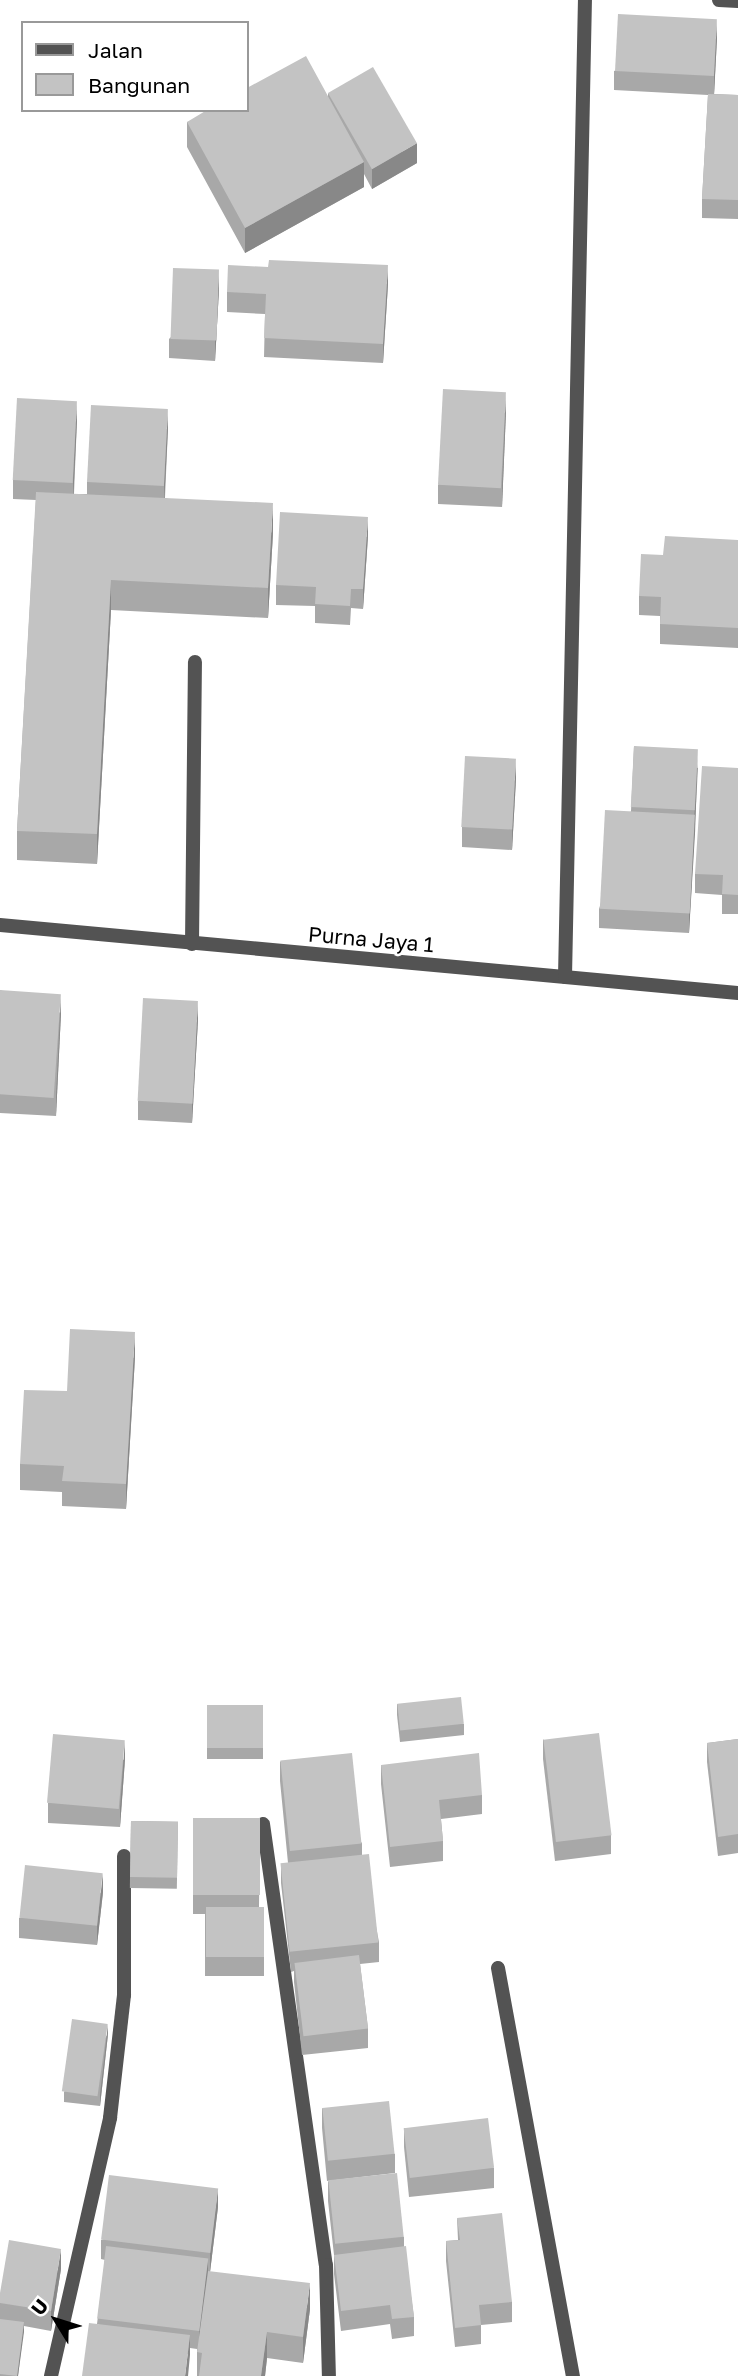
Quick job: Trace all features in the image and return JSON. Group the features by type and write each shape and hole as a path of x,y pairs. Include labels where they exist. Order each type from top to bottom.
{"street":[{"path":"565,977 585,0"},
{"path":"719,0 738,1"},
{"path":"192,944 195,662"},
{"name":"Purna Jaya 1","path":"0,925 738,993"},
{"path":"263,1824 326,2265 329,2376"},
{"path":"51,2376 110,2118 124,1995 124,1856"},
{"path":"498,1968 573,2376"}],"building":[{"path":"618,14 717,19 714,76 615,71"},
{"path":"306,56 364,162 245,228 187,122 204,112 248,112 248,87"},
{"path":"373,67 417,143 372,169 328,93"},
{"path":"708,94 738,95 738,200 702,199"},
{"path":"269,260 388,265 383,344 264,338 266,294 227,292 228,265 268,267"},
{"path":"173,268 219,270 216,341 171,339"},
{"path":"443,389 506,392 501,488 438,485"},
{"path":"17,398 77,401 73,483 13,480"},
{"path":"91,405 168,409 164,486 87,482"},
{"path":"36,492 273,503 268,588 111,580 97,834 17,831"},
{"path":"280,512 368,517 363,589 351,589 350,606 315,604 316,587 276,585"},
{"path":"665,536 738,540 738,628 660,624 661,597 639,596 641,554 663,555"},
{"path":"634,746 698,749 695,810 631,807"},
{"path":"465,756 516,759 512,830 461,827"},
{"path":"702,766 738,768 738,895 722,894 723,875 695,874"},
{"path":"605,810 695,815 690,914 600,909"},
{"path":"0,990 61,994 54,1098 0,1094"},
{"path":"143,998 198,1001 193,1104 138,1101"},
{"path":"70,1329 135,1332 126,1484 62,1481 64,1466 20,1464 24,1390 67,1391"},
{"path":"461,1697 464,1724 400,1731 397,1704"},
{"path":"207,1705 263,1705 263,1748 207,1748"},
{"path":"599,1733 612,1835 556,1842 543,1740"},
{"path":"53,1734 125,1740 119,1809 47,1803"},
{"path":"738,1739 738,1834 718,1837 707,1743"},
{"path":"352,1753 362,1844 290,1851 280,1761"},
{"path":"479,1753 482,1795 439,1800 443,1841 390,1847 381,1765"},
{"path":"193,1818 260,1818 260,1895 193,1895"},
{"path":"131,1821 178,1822 177,1878 130,1877"},
{"path":"369,1854 378,1943 290,1952 280,1863"},
{"path":"25,1865 103,1873 97,1926 19,1918"},
{"path":"206,1907 264,1907 264,1957 206,1957"},
{"path":"359,1955 368,2028 304,2036 294,1963"},
{"path":"72,2019 108,2024 97,2096 62,2091"},
{"path":"389,2101 395,2154 328,2161 322,2108"},
{"path":"488,2118 494,2168 410,2178 404,2128"},
{"path":"397,2173 404,2237 335,2244 328,2180"},
{"path":"109,2175 218,2188 210,2253 101,2240"},
{"path":"502,2213 512,2302 479,2305 481,2325 455,2328 446,2241 460,2240 457,2218"},
{"path":"9,2240 61,2249 51,2311 0,2303"},
{"path":"106,2246 208,2259 199,2331 97,2318"},
{"path":"406,2246 414,2317 392,2319 390,2305 341,2311 334,2255"},
{"path":"208,2271 310,2283 303,2337 267,2332 261,2376 199,2376 202,2353 197,2352"},
{"path":"0,2319 24,2322 17,2376 0,2374"},
{"path":"89,2323 190,2335 185,2376 82,2376"}]}
